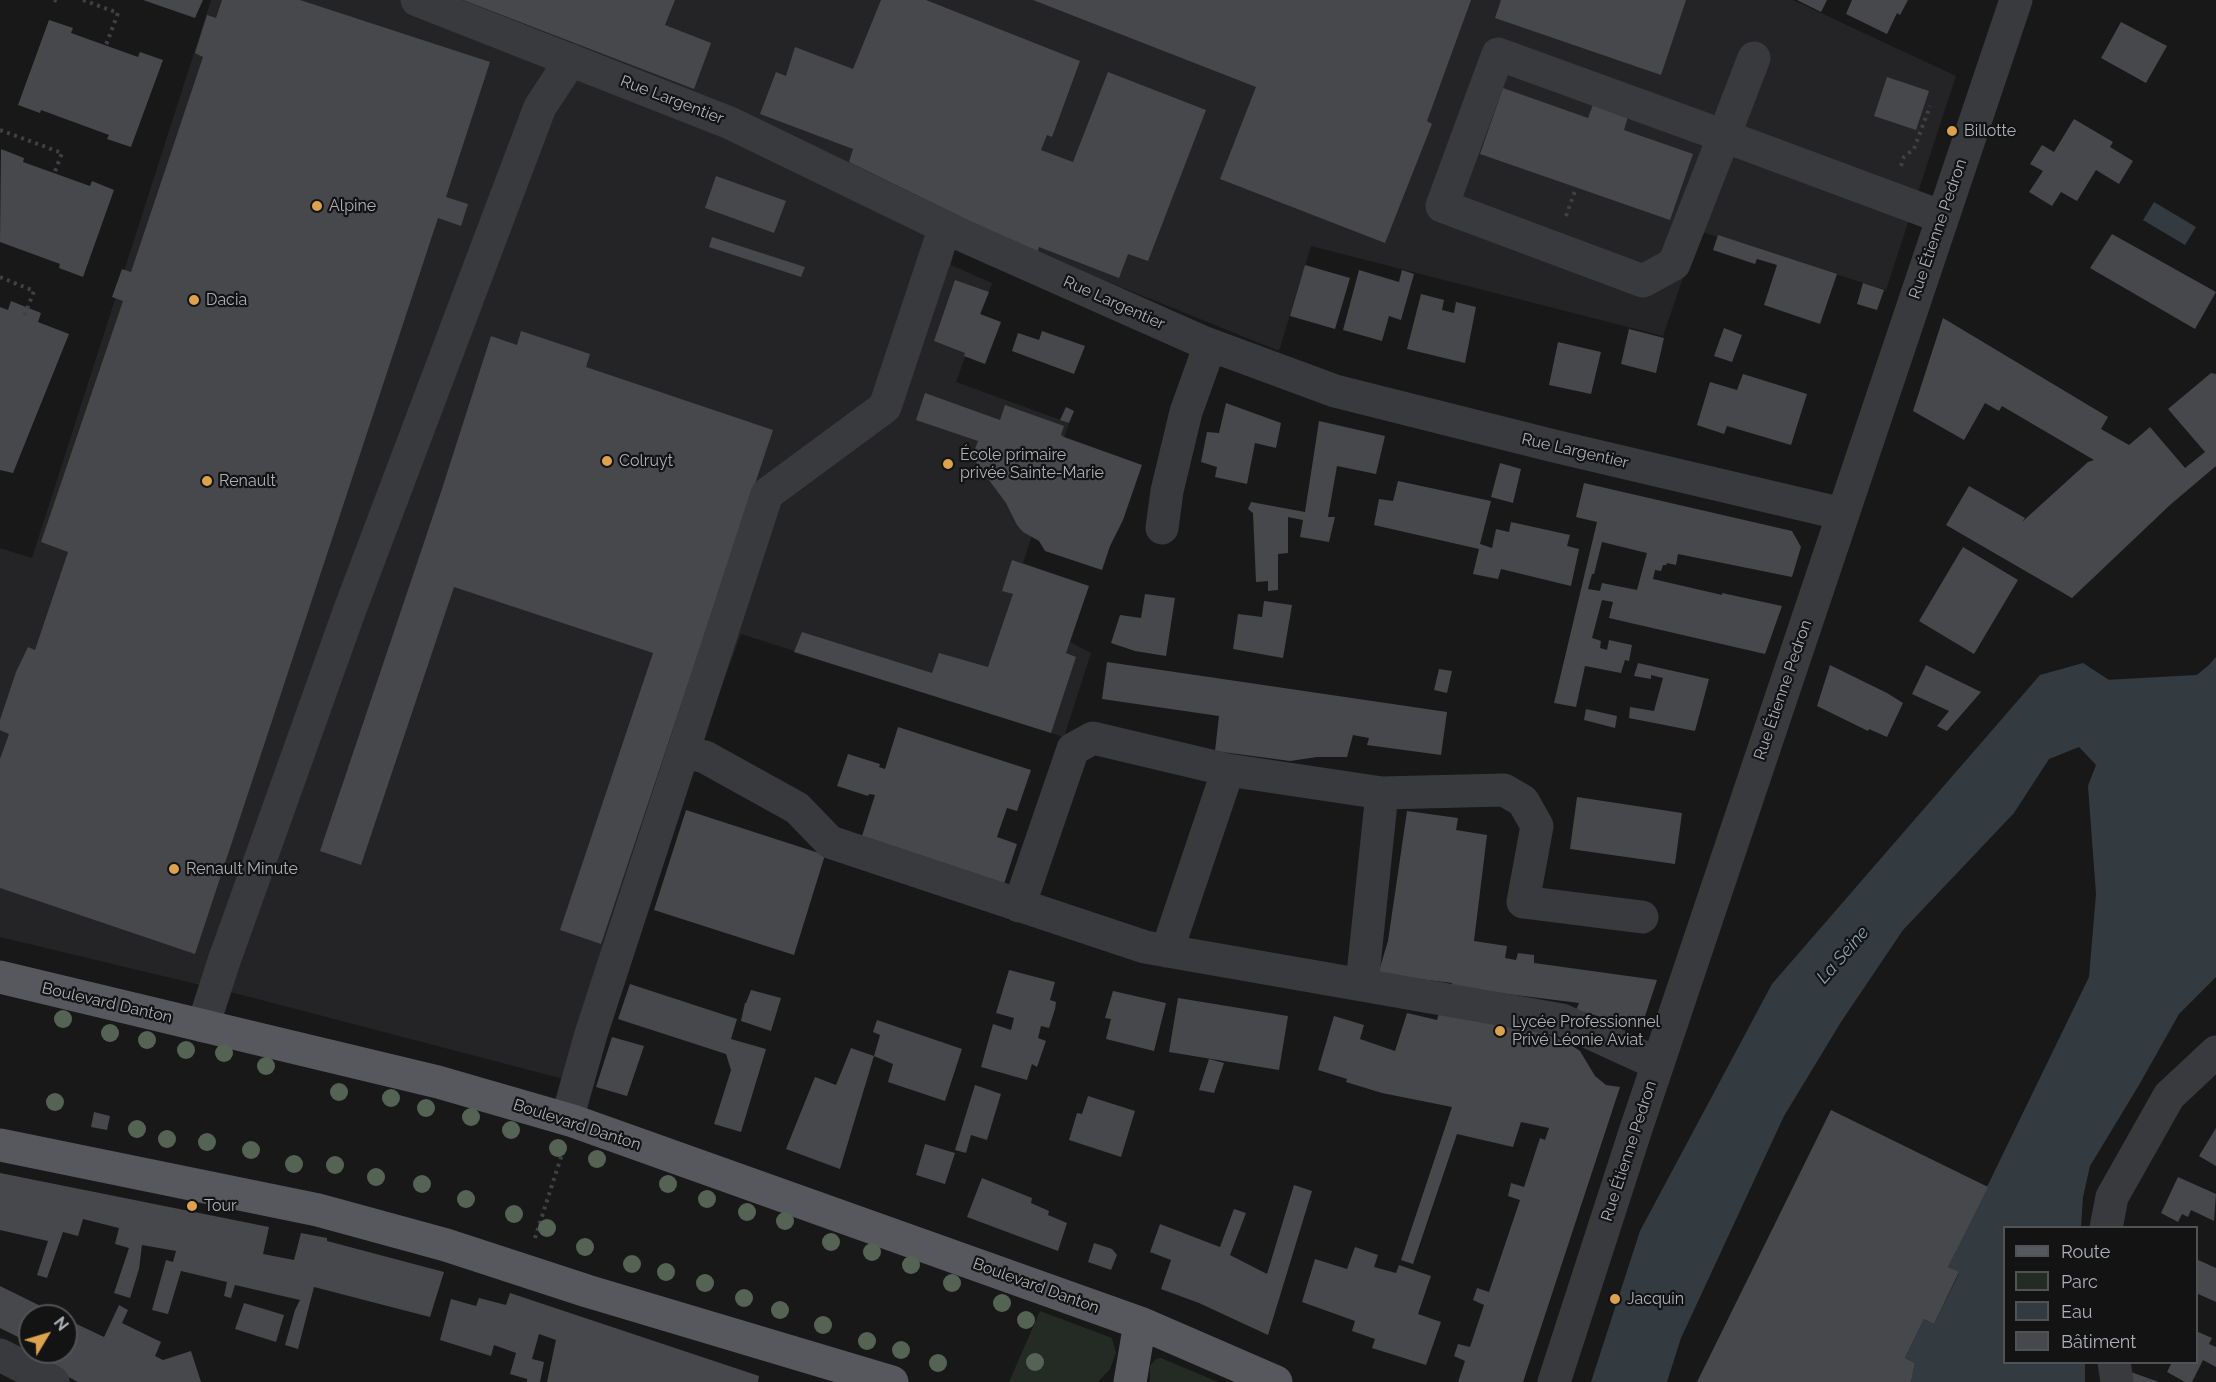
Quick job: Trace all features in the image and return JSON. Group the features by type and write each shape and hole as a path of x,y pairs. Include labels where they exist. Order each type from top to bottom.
{"main road":[{"name":"Boulevard Danton","path":"0,977 438,1082 566,1132 1140,1323 1276,1382"},
{"path":"0,1144 318,1210 446,1245 892,1382"},
{"path":"1130,1382 1140,1323"}],"street":[{"name":"Rue Largentier","path":"417,0 730,123 945,227 1210,345 1335,391 1554,446 1843,514"},
{"name":"Rue Étienne Pedron","path":"1554,1382 1658,1064 2016,0"},
{"path":"1754,58 1724,136 1674,264 1643,280 1442,206 1498,54 1724,136 1942,217"},
{"path":"203,1026 224,961 349,612 531,130 540,107 571,60"},
{"path":"566,1132 591,1034 767,494 885,407 945,227"},
{"path":"1162,528 1167,491 1186,412 1210,345"},
{"path":"1019,906 1073,749 1093,738 1228,770 1382,793 1504,790 1523,801 1537,826 1523,902 1642,917"},
{"path":"684,752 705,757 797,808 830,842 1145,947 1562,1020 1658,1064"},
{"path":"1167,951 1228,770"},
{"path":"1362,984 1382,793"},
{"path":"2106,1226 2112,1197 2169,1096 2213,1059"},
{"path":"0,1355 53,1382"},
{"path":"2114,1364 2117,1382"}],"path":[{"path":"54,0 60,2"},
{"path":"83,0 118,13 106,45"},
{"path":"0,130 62,153 54,174"},
{"path":"0,277 34,291 24,317"},
{"path":"525,1271 566,1132"}],"shaded area":[{"path":"211,0 1793,0 1956,76 1886,290 1699,231 1663,336 1311,246 1279,351 960,222 951,265 992,283 956,382 1069,423 1023,563 1089,586 1070,642 1091,653 1064,737 741,634 575,1082 246,996 0,937 0,548 32,558"}],"green space":[{"path":"1040,1311 1112,1338 1116,1353 1110,1369 1098,1382 1009,1382"},
{"path":"1161,1358 1218,1382 1150,1382 1150,1366 1156,1359"}],"water":[{"path":"2154,202 2196,227 2185,245 2143,220"},
{"path":"2216,657 2216,977 2179,1014 2090,1166 2083,1197 2081,1226 2003,1226 2003,1364 2085,1364 2085,1382 1911,1382 1915,1363 1905,1358 1924,1319 1934,1324 1959,1273 1948,1267 2089,977 2096,894 2088,786 2096,765 2079,747 2049,759 2014,813 1903,930 1841,1022 1784,1116 1681,1338 1667,1382 1591,1382 1640,1231 1772,984 2040,675 2083,663 2126,691 2121,699 2144,713 2156,708"}],"building":[{"path":"143,0 203,0 195,18"},
{"name":"Renault","path":"222,0 300,0 490,62 446,197 468,204 461,226 438,218 195,954 0,888 0,759 9,734 0,730 0,720 16,672 28,647 35,650 68,552 41,542 123,301 112,297 122,269 131,272 203,57 195,53 207,15 216,18"},
{"path":"463,0 675,0 665,25 711,43 694,89"},
{"path":"881,0 926,0 1080,61 1052,137 1047,135 1041,150 1073,162 1108,72 1206,110 1148,261 1128,254 1119,278 1039,247 1037,254 849,162 853,149 760,114 776,72 786,76 795,47 853,69"},
{"path":"1033,0 1471,0 1427,121 1432,124 1385,243 1220,179 1256,87"},
{"path":"1501,0 1686,0 1661,75 1495,18"},
{"path":"1797,0 1827,0 1821,12"},
{"path":"1852,0 1908,0 1900,15 1897,13 1887,34 1846,14"},
{"path":"49,20 73,28 71,33 138,57 140,52 163,60 131,147 107,139 109,135 41,110 40,113 18,105"},
{"path":"2121,22 2167,46 2146,83 2101,58"},
{"path":"1887,77 1929,91 1916,130 1874,116"},
{"path":"1503,88 1588,118 1594,102 1629,113 1624,130 1693,154 1670,220 1480,154"},
{"path":"2074,119 2113,142 2110,147 2133,161 2119,184 2096,170 2077,201 2061,192 2052,206 2029,192 2043,171 2030,164 2042,145 2054,152"},
{"path":"1,149 24,158 23,162 90,186 92,181 114,190 83,277 59,268 60,264 0,242"},
{"path":"716,176 786,201 774,233 705,208"},
{"path":"2112,234 2216,292 2195,329 2090,268"},
{"path":"1718,235 1837,274 1820,324 1764,305 1777,265 1757,259 1755,264 1713,250"},
{"path":"712,237 805,267 801,277 709,247"},
{"path":"1305,265 1350,278 1335,329 1290,316"},
{"path":"1359,270 1399,282 1402,270 1414,274 1401,320 1389,316 1382,341 1343,330"},
{"path":"955,280 989,292 980,314 1001,322 985,364 964,356 965,353 934,341"},
{"path":"1863,283 1884,290 1877,310 1857,304"},
{"path":"1421,294 1444,300 1442,310 1454,313 1456,302 1476,307 1465,363 1407,349"},
{"path":"11,301 41,313 38,322 69,334 13,473 0,470 0,307 8,310"},
{"path":"1943,318 2108,417 2101,429 2129,445 2150,427 2185,468 2205,452 2168,409 2211,373 2216,374 2216,466 2170,505 2072,598 1946,525 1969,486 2025,518 2022,522 2088,462 2094,460 2002,406 1999,411 1985,403 1964,440 1913,411"},
{"path":"1724,328 1742,335 1732,362 1714,356"},
{"path":"1629,329 1664,338 1656,373 1621,364"},
{"name":"Colruyt","path":"521,331 590,354 586,367 773,430 601,944 560,930 653,653 454,587 361,865 320,851 491,336 517,345"},
{"path":"1042,331 1085,346 1074,374 1012,351 1018,333 1039,340"},
{"path":"1558,342 1601,352 1591,394 1549,385"},
{"path":"1743,374 1807,394 1791,445 1727,426 1724,434 1697,425 1710,382 1737,390"},
{"path":"925,393 1000,420 1005,405 1064,426 1061,435 1064,437 1142,465 1123,520 1110,546 1102,570 1045,551 1039,541 1023,532 1006,503 972,457 978,441 916,420"},
{"path":"1226,403 1281,423 1276,448 1255,443 1247,484 1215,477 1217,467 1201,462 1207,432 1219,433"},
{"path":"1066,407 1074,411 1069,423 1060,420"},
{"path":"1319,421 1385,436 1376,474 1337,466 1328,517 1335,517 1329,542 1300,537 1303,520 1288,517 1288,553 1278,554 1278,590 1268,591 1268,581 1256,582 1253,513 1248,509 1251,502 1305,512"},
{"path":"1500,463 1521,469 1513,503 1491,497"},
{"path":"1398,481 1491,501 1480,544 1492,548 1496,529 1509,532 1511,522 1570,535 1567,546 1579,549 1571,586 1501,569 1498,579 1473,574 1479,549 1374,525 1379,499 1393,501"},
{"path":"1584,483 1792,531 1801,547 1792,577 1678,554 1676,565 1667,563 1663,565 1661,571 1655,570 1653,579 1782,606 1765,654 1609,618 1613,602 1602,600 1592,638 1601,641 1600,648 1607,650 1609,640 1632,645 1629,661 1625,660 1621,673 1585,666 1576,707 1554,703 1597,522 1576,517","holes":["1602,542 1647,553 1637,590 1602,583 1600,591 1588,589"]},
{"path":"1963,547 2018,580 1974,654 1919,621"},
{"path":"1012,560 1089,586 1066,653 1076,657 1051,733 794,652 802,632 932,673 939,653 988,667 1013,594 1002,591"},
{"path":"1145,594 1175,598 1166,656 1135,651 1111,643 1120,615 1141,618"},
{"path":"1264,601 1292,605 1283,658 1233,649 1238,614 1262,617"},
{"path":"1107,662 1447,712 1441,755 1367,745 1369,738 1353,735 1347,757 1317,757 1290,761 1215,751 1219,716 1102,699"},
{"path":"1638,663 1709,679 1695,731 1629,718 1630,707 1654,711 1663,678 1651,675 1651,679 1634,676"},
{"path":"1830,665 1903,703 1887,737 1869,729 1868,731 1817,706"},
{"path":"1926,665 1981,692 1947,731 1937,726 1949,711 1912,694"},
{"path":"1439,669 1452,671 1447,693 1434,690"},
{"path":"1586,709 1617,716 1615,728 1584,720"},
{"path":"898,727 1031,770 1017,811 1007,808 997,837 1017,844 1004,884 862,836 875,795 869,794 868,796 837,786 848,754 880,764 879,767 885,769"},
{"path":"1577,797 1682,813 1675,864 1570,849"},
{"path":"686,810 825,855 794,955 654,910"},
{"path":"1407,811 1458,818 1456,830 1487,835 1474,941 1507,946 1505,958 1516,960 1518,953 1534,955 1534,963 1657,980 1641,1028 1576,1010 1579,1003 1452,987 1452,983 1378,974 1388,941"},
{"path":"1009,970 1055,982 1050,1000 1056,1002 1055,1009 1049,1028 1041,1026 1038,1038 1046,1041 1037,1067 1032,1064 1027,1080 981,1067 993,1024 1011,1030 1014,1018 996,1013"},
{"path":"630,984 737,1019 731,1039 766,1049 741,1132 714,1124 731,1070 726,1054 618,1019"},
{"path":"751,990 781,998 771,1031 741,1021"},
{"path":"1113,991 1166,1003 1154,1051 1106,1039 1111,1019 1105,1018"},
{"path":"1178,998 1288,1016 1279,1070 1169,1052"},
{"path":"1407,1013 1437,1020 1439,1013 1484,1014 1556,1038 1580,1051 1595,1076 1606,1085 1620,1087 1523,1382 1458,1382 1465,1361 1454,1356 1458,1344 1470,1347 1484,1305 1473,1300 1477,1288 1489,1292 1520,1200 1508,1196 1511,1183 1524,1187 1540,1138 1545,1140 1549,1128 1521,1122 1513,1147 1457,1134 1413,1264 1401,1260 1452,1107 1382,1093 1346,1082 1347,1079 1318,1070 1334,1016 1364,1025 1360,1039 1395,1051"},
{"path":"877,1020 962,1049 945,1101 888,1082 893,1064 874,1056 880,1035 873,1032"},
{"path":"612,1037 644,1046 627,1096 596,1087"},
{"path":"851,1048 874,1056 840,1169 786,1149 815,1077 836,1085"},
{"path":"1209,1059 1224,1063 1214,1093 1199,1090"},
{"path":"975,1085 1001,1094 987,1140 971,1135 966,1153 955,1150"},
{"path":"1088,1096 1135,1111 1121,1157 1069,1140 1077,1113 1082,1114"},
{"path":"1831,1110 1988,1187 1948,1267 1959,1272 1934,1324 1924,1319 1905,1358 1915,1363 1911,1382 1697,1382"},
{"path":"94,1112 110,1116 107,1130 91,1127"},
{"path":"2216,1128 2216,1166 2199,1156"},
{"path":"925,1144 955,1153 945,1184 916,1175"},
{"path":"0,1173 269,1227 263,1254 294,1260 301,1233 327,1238 327,1241 444,1272 430,1317 314,1287 298,1349 285,1345 300,1300 235,1285 231,1298 224,1296 227,1282 181,1271 168,1314 152,1310 166,1260 173,1262 176,1251 142,1245 139,1269 130,1298 114,1293 129,1248 115,1244 119,1228 83,1219 78,1236 63,1232 47,1278 37,1275 48,1241 0,1230"},
{"path":"2178,1177 2216,1194 2214,1221 2191,1210 2188,1217 2182,1214 2178,1222 2161,1213"},
{"path":"982,1178 1032,1198 1031,1203 1049,1211 1048,1215 1067,1223 1058,1251 967,1217"},
{"path":"1294,1185 1312,1191 1268,1335 1199,1303 1161,1289 1171,1260 1150,1252 1160,1224 1220,1247 1234,1209 1246,1213 1230,1255 1267,1274"},
{"path":"1094,1243 1112,1249 1117,1255 1111,1270 1088,1262"},
{"path":"1355,1247 1378,1255 1374,1267 1396,1273 1399,1265 1431,1276 1418,1314 1441,1322 1426,1365 1372,1348 1375,1339 1352,1331 1355,1321 1302,1302 1315,1259 1347,1269"},
{"path":"2198,1260 2216,1268 2216,1302 2198,1294"},
{"path":"0,1286 37,1304 18,1304 18,1337 0,1328"},
{"path":"510,1293 759,1376 758,1382 547,1382 556,1340 539,1334 532,1359 544,1362 540,1382 527,1382 527,1379 510,1374 516,1353 494,1345 491,1356 440,1340 451,1299 476,1306 479,1298 506,1305"},
{"path":"244,1303 284,1315 276,1342 235,1329"},
{"path":"119,1305 128,1310 122,1323 161,1342 155,1356 163,1360 191,1351 201,1382 78,1382 45,1365 78,1364 78,1325 104,1337"},
{"path":"2198,1332 2212,1338 2209,1344 2216,1347 2216,1367 2203,1360 2192,1382 2185,1382 2167,1372 2171,1364 2198,1364"},
{"path":"2128,1371 2159,1382 2130,1382"}],"waterway":[{"name":"La Seine","path":"2052,715 2216,706"}],"place":[{"name":"Billotte","path":"1952,131"},
{"name":"Alpine","path":"317,206"},
{"name":"Dacia","path":"194,300"},
{"name":"Colruyt","path":"607,461"},
{"name":"École primaire privée Sainte-Marie","path":"948,464"},
{"name":"Renault","path":"207,481"},
{"name":"Renault Minute","path":"174,869"},
{"name":"Lycée Professionnel Privé Léonie Aviat","path":"1500,1031"},
{"name":"Tour","path":"192,1206"},
{"name":"Jacquin","path":"1615,1299"}]}
